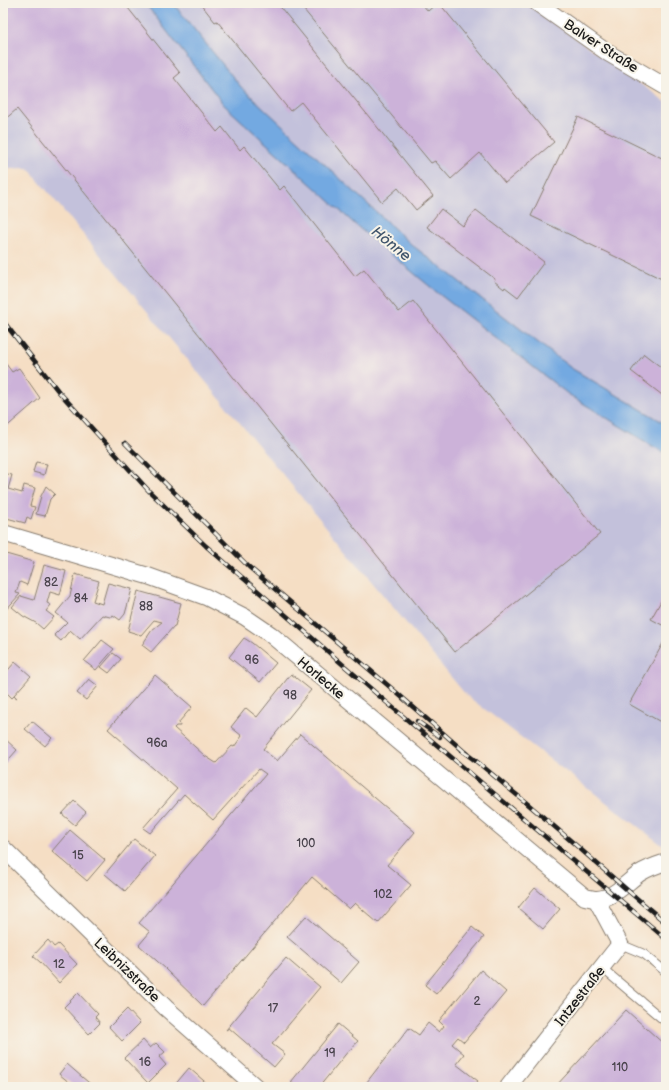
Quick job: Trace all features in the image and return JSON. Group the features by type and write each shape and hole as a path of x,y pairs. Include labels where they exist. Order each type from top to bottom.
{"street":[{"name":"Balver Straße","path":"537,3 608,53 666,87"},
{"name":"Horlecke","path":"3,533 148,576 206,597 245,617 270,634 585,897 596,899"},
{"name":"Leibnizstraße","path":"3,848 166,1008 256,1087"},
{"path":"620,944 596,899 604,898 612,894 638,874 666,862"},
{"name":"Intzestraße","path":"508,1087 620,944"}],"lane":[{"path":"620,944 644,954 666,972"},
{"path":"602,968 666,1022"}],"shaded area":[{"path":"3,3 526,3 666,102 666,848 466,695 28,168 3,169"},
{"path":"666,848 666,877 657,870"}],"water":[{"name":"Hönne","path":"145,3 173,3 241,87 412,245 571,368 666,424 666,453 568,394 439,294 358,227 224,105"}],"building":[{"path":"3,3 124,3 180,73 174,78 217,132 222,127 240,150 244,146 280,190 284,186 355,276 364,269 399,312 413,301 600,534 455,652 17,109 3,121"},
{"path":"200,3 277,3 433,196 416,210 398,188 382,202 301,102 290,111 217,21 215,22"},
{"path":"302,3 421,3 428,11 439,3 554,142 505,183 480,153 451,179 435,161 431,163 304,10 306,8"},
{"path":"578,117 666,160 666,281 531,216"},
{"path":"441,209 463,226 476,210 544,262 518,297 505,287 504,289 494,281 495,279 427,227"},
{"path":"644,354 666,371 666,398 631,371"},
{"path":"3,360 12,372 19,368 40,398 3,430"},
{"path":"36,462 47,464 44,475 33,472"},
{"path":"3,473 12,475 8,489 22,493 24,485 35,488 30,506 35,507 31,519 27,517 25,523 3,517"},
{"path":"46,486 55,494 50,499 45,516 36,514 41,496"},
{"path":"6,554 34,562 27,585 20,582 16,593 20,594 3,613 3,563"},
{"path":"44,565 66,571 60,595 50,592 47,603 51,605 46,611 54,617 43,629 12,607 21,596 34,600"},
{"path":"75,574 99,581 93,601 102,604 108,583 132,589 125,614 120,620 113,615 110,617 102,615 80,639 70,630 61,641 54,635 67,622 56,613 70,596"},
{"path":"138,591 181,603 175,626 151,652 142,645 152,630 162,622 154,620 141,635 128,631"},
{"path":"666,592 666,627 651,619"},
{"path":"244,638 276,663 260,682 229,657"},
{"path":"666,638 666,725 629,704"},
{"path":"102,640 114,649 96,670 84,661"},
{"path":"113,653 121,659 109,673 101,667"},
{"path":"15,662 31,676 14,695 17,698 14,696 12,698 3,689 3,676"},
{"path":"291,674 311,690 263,749 277,761 300,734 415,832 387,865 411,885 378,923 355,903 349,909 312,877 203,1006 166,969 139,945 150,932 139,923 266,774 259,769 213,820 184,794 150,833 143,828 177,789 108,729 155,675 192,707 179,722 180,726 176,726 174,728 205,756 216,763 232,746 234,747 242,736 231,727 246,708 257,717"},
{"path":"89,679 98,686 86,700 77,693"},
{"path":"32,721 52,738 45,746 25,729"},
{"path":"3,737 17,750 3,766"},
{"path":"74,801 86,812 75,825 62,814"},
{"path":"70,830 105,860 87,881 52,851"},
{"path":"134,839 155,856 125,891 105,874"},
{"path":"535,888 560,909 543,929 518,908"},
{"path":"306,916 359,962 341,983 287,937"},
{"path":"472,927 484,937 436,994 425,985"},
{"path":"48,940 54,947 58,944 77,964 59,983 33,956"},
{"path":"286,958 320,987 272,1044 285,1054 274,1067 229,1028 226,1030"},
{"path":"481,970 506,992 464,1042 458,1037 452,1044 464,1054 456,1064 478,1081 473,1087 363,1087 409,1028 419,1035 428,1023 439,1032 444,1026 439,1021"},
{"path":"78,993 98,1014 95,1017 100,1023 89,1034 64,1007"},
{"path":"127,1009 140,1023 122,1041 109,1027"},
{"path":"626,1010 666,1046 666,1087 555,1087"},
{"path":"338,1024 358,1041 319,1087 297,1087 291,1082"},
{"path":"143,1040 150,1048 156,1043 165,1052 159,1057 166,1065 148,1083 124,1058"},
{"path":"67,1064 94,1087 75,1087 59,1074"},
{"path":"189,1068 211,1087 173,1087"}],"railway":[{"path":"3,321 59,392 149,491 206,546 385,701 666,939"},
{"path":"125,443 249,567 467,754"},
{"path":"417,721 440,737"},
{"path":"462,751 531,807 666,923"}]}
